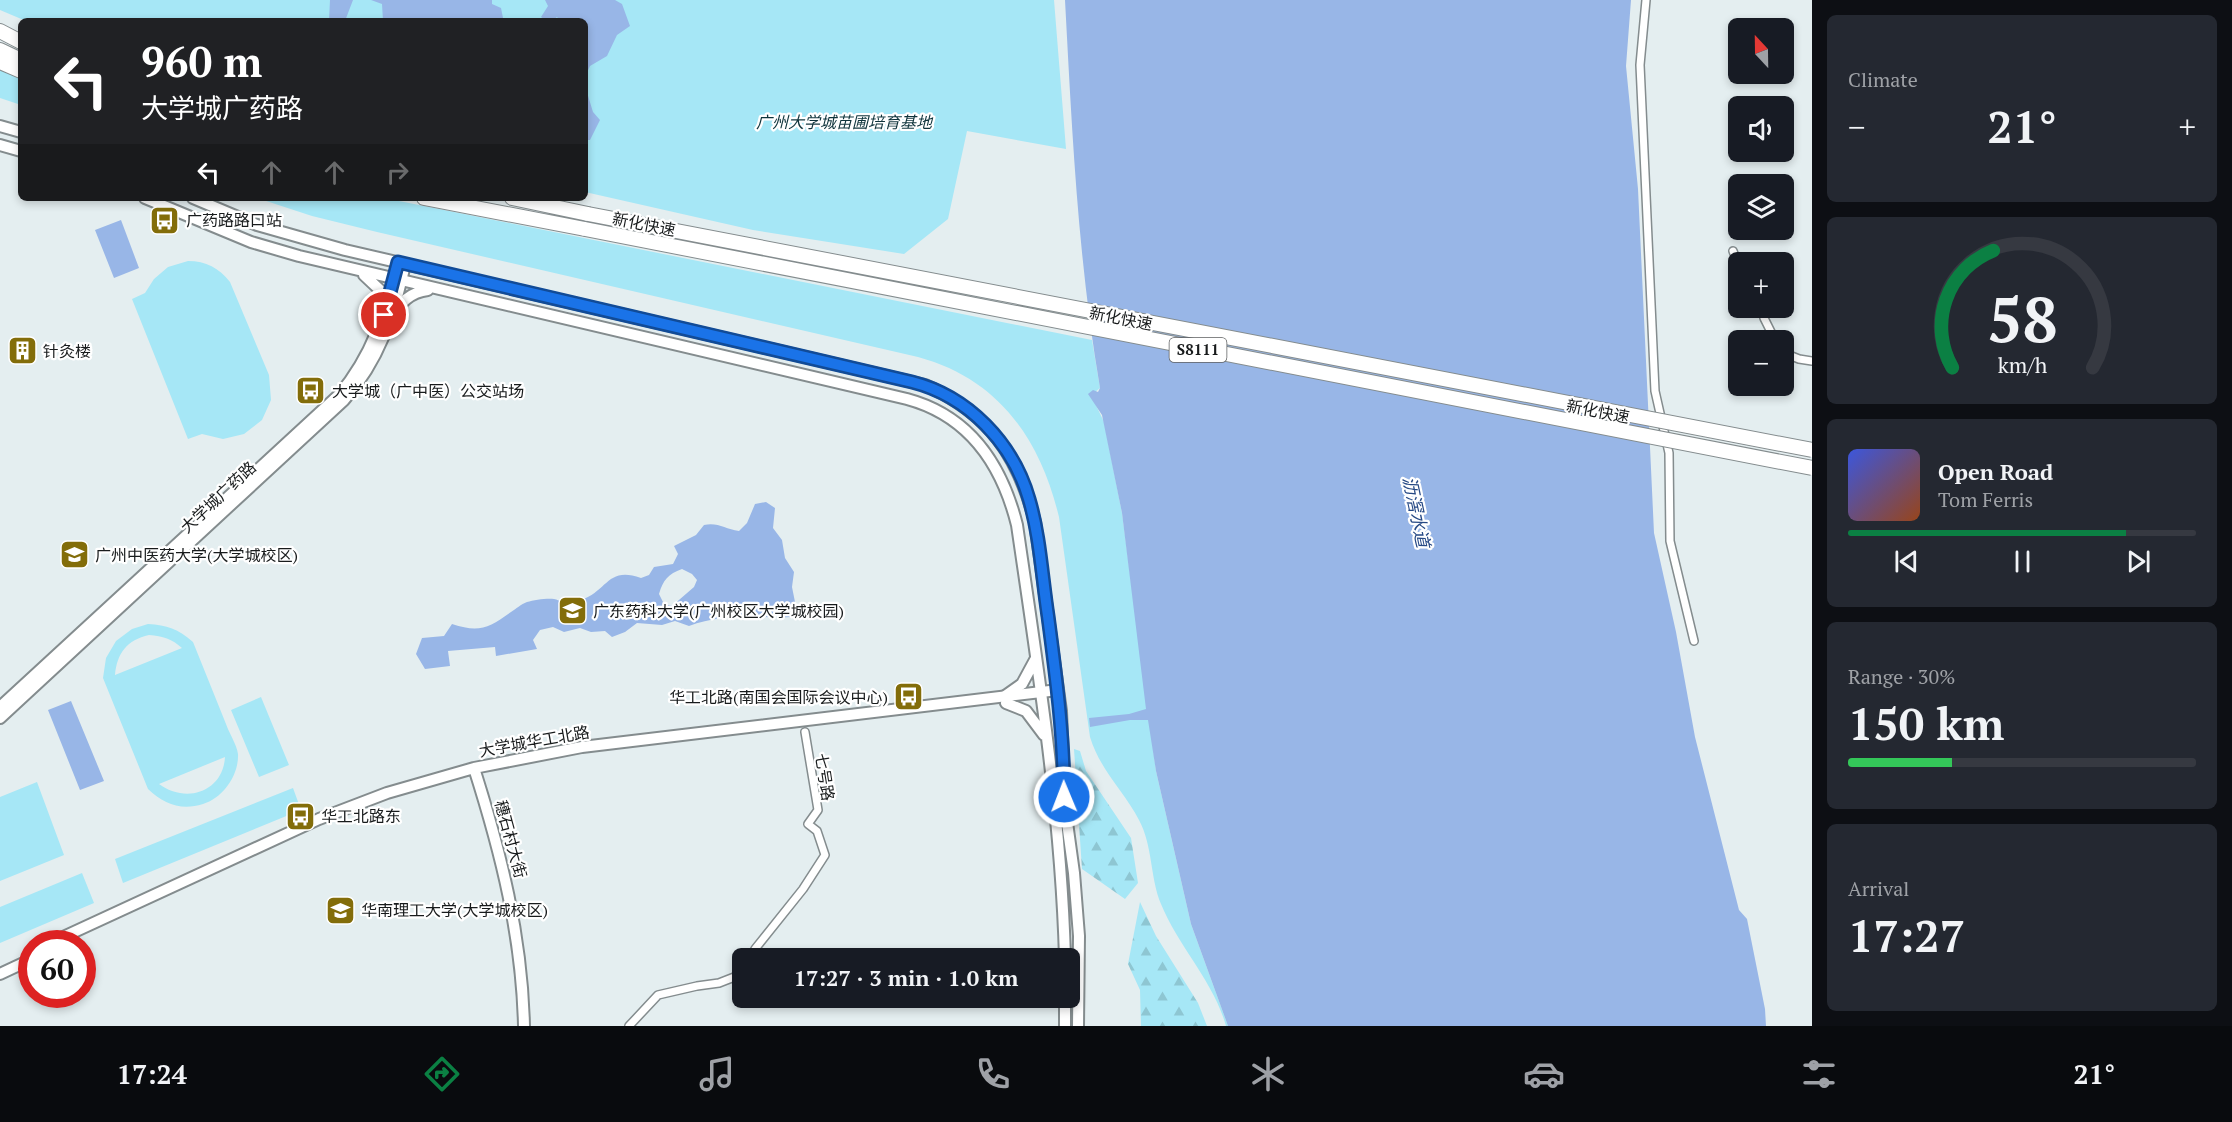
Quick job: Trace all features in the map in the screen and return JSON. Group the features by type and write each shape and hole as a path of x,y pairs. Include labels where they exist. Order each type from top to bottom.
{"highway":[{"path":"0,31 18,40"},
{"path":"0,37 18,46"},
{"path":"0,50 18,59"},
{"path":"0,62 18,70"},
{"name":"新化快速","path":"439,201 1812,468"},
{"name":"新化快速","path":"527,201 1812,450"}],"main road":[{"path":"0,126 18,131"},
{"path":"0,145 18,150"},
{"path":"152,201 251,242 341,268 908,399 941,413 965,429 987,454 1004,483 1017,525 1047,740 1063,904 1065,948"},
{"path":"200,201 257,225 345,250 925,385 950,397 977,416 1002,443 1021,475 1035,522 1059,693 1065,808 1077,902 1080,959 1078,1026"},
{"path":"341,268 349,266 352,261 352,255 345,250"},
{"name":"大学城广药路","path":"0,718 340,405 371,364 382,343 401,263"},
{"path":"359,272 374,282 381,291 388,316 410,296 423,290 436,290"},
{"name":"大学城广药路","path":"0,707 334,399 364,360 388,316"},
{"path":"1033,638 1036,644 1042,646 1049,641 1051,635"},
{"path":"1036,657 1022,684 1006,700 1030,715 1047,740"},
{"name":"大学城华工北路","path":"78,930 319,819 387,793 476,771 583,754 1059,693"},
{"name":"大学城华工北路","path":"94,930 322,825 476,771"},
{"name":"穗石村大街","path":"476,771 496,837 513,909 524,1026"},
{"path":"0,966 18,958"},
{"path":"0,974 18,966"},
{"path":"1065,1008 1065,1026"}],"street":[{"path":"1646,0 1640,65 1655,391 1669,453 1670,541 1694,641"},
{"path":"1794,357 1812,361"},
{"name":"七号路","path":"756,948 803,889 825,855 817,831 808,824 818,810 805,732"},
{"path":"629,1026 658,995 719,983 732,978"}],"green space":[{"name":"广州大学城苗圃培育基地","path":"0,0 1054,0 1066,149 967,131 948,219 904,254 753,230 588,193 588,18 19,18 0,10"},
{"path":"0,68 18,77 18,104 0,98"},
{"path":"266,201 399,201 1092,340 1100,388 1095,392 1093,399 1104,422 1122,513 1156,771 1191,924 1228,1026 1205,979 1177,935 1161,904 1144,830 1094,749 1090,737 1059,517 1051,489 1027,438 1012,416 993,397 972,380 947,367 918,357 312,216"},
{"path":"188,261 212,266 230,282 269,375 271,400 262,420 244,434 223,439 202,434 188,439 132,299 145,293 154,279 168,267"},
{"path":"148,624 161,625 172,628 193,642 238,754 233,777 223,791 210,801 187,807 173,805 160,799 148,789 103,678 106,658 116,641 132,629","holes":["149,635 167,638 182,648 115,675 118,660 129,644","225,757 218,779 201,791 180,793 159,784"]},
{"path":"261,697 289,765 259,777 231,710"},
{"path":"1074,749 1080,751 1086,771 1131,838 1138,883 1125,899 1082,869"},
{"path":"37,782 64,855 0,881 0,797"},
{"path":"293,788 301,810 123,883 115,859"},
{"path":"82,873 94,903 31,930 18,930 18,935 0,943 0,907"},
{"path":"1140,902 1156,936 1198,1003 1207,1026 1141,1026 1140,990 1128,964"}],"water":[{"path":"330,0 353,0 346,18 329,18"},
{"path":"371,0 492,0 492,4 501,8 503,18 383,18 382,4"},
{"path":"545,0 615,0 622,4 630,26 617,35 607,56 590,66 588,70 588,18 542,18 548,6"},
{"name":"沥滘水道","path":"1065,0 1631,0 1626,66 1638,189 1654,533 1676,632 1695,737 1739,910 1747,919 1765,1009 1766,1026 1228,1026 1191,924 1156,771 1148,720 1130,720 1090,727 1089,718 1129,714 1146,709 1122,513 1102,415 1088,394 1093,390 1098,392 1100,388 1081,243"},
{"path":"588,96 593,112 600,120 588,140"},
{"path":"121,220 139,268 114,278 95,230"},
{"path":"766,502 775,508 773,528 782,540 785,558 794,572 792,587 798,617 715,619 689,626 675,621 662,625 637,623 625,632 612,637 605,631 591,632 580,628 564,632 553,627 540,630 533,640 537,649 496,656 495,647 448,651 450,666 425,669 416,654 422,638 444,636 452,624 470,628 483,627 496,622 527,602 555,599 561,602 572,602 590,596 614,577 630,575 641,578 649,575 654,567 673,564 678,554 674,546 696,535 704,525 718,525 739,531 747,523 755,504","holes":["682,569 692,574 697,580 694,587 672,606 664,604 659,594 667,578"]},
{"path":"71,701 104,781 80,790 48,710"}],"place":[{"name":"广药路路口站","path":"165,220"},
{"name":"针灸楼","path":"22,351"},
{"name":"大学城（广中医）公交站场","path":"311,391"},
{"name":"广州中医药大学(大学城校区)","path":"74,555"},
{"name":"广东药科大学(广州校区大学城校园)","path":"572,611"},
{"name":"华工北路(南国会国际会议中心)","path":"909,697"},
{"name":"华工北路东","path":"300,816"},
{"name":"华南理工大学(大学城校区)","path":"340,910"}],"route":[{"path":"384,315 398,262 925,385 964,406 977,416 1002,443 1021,475 1029,497 1037,535 1061,711 1064,797"}]}
